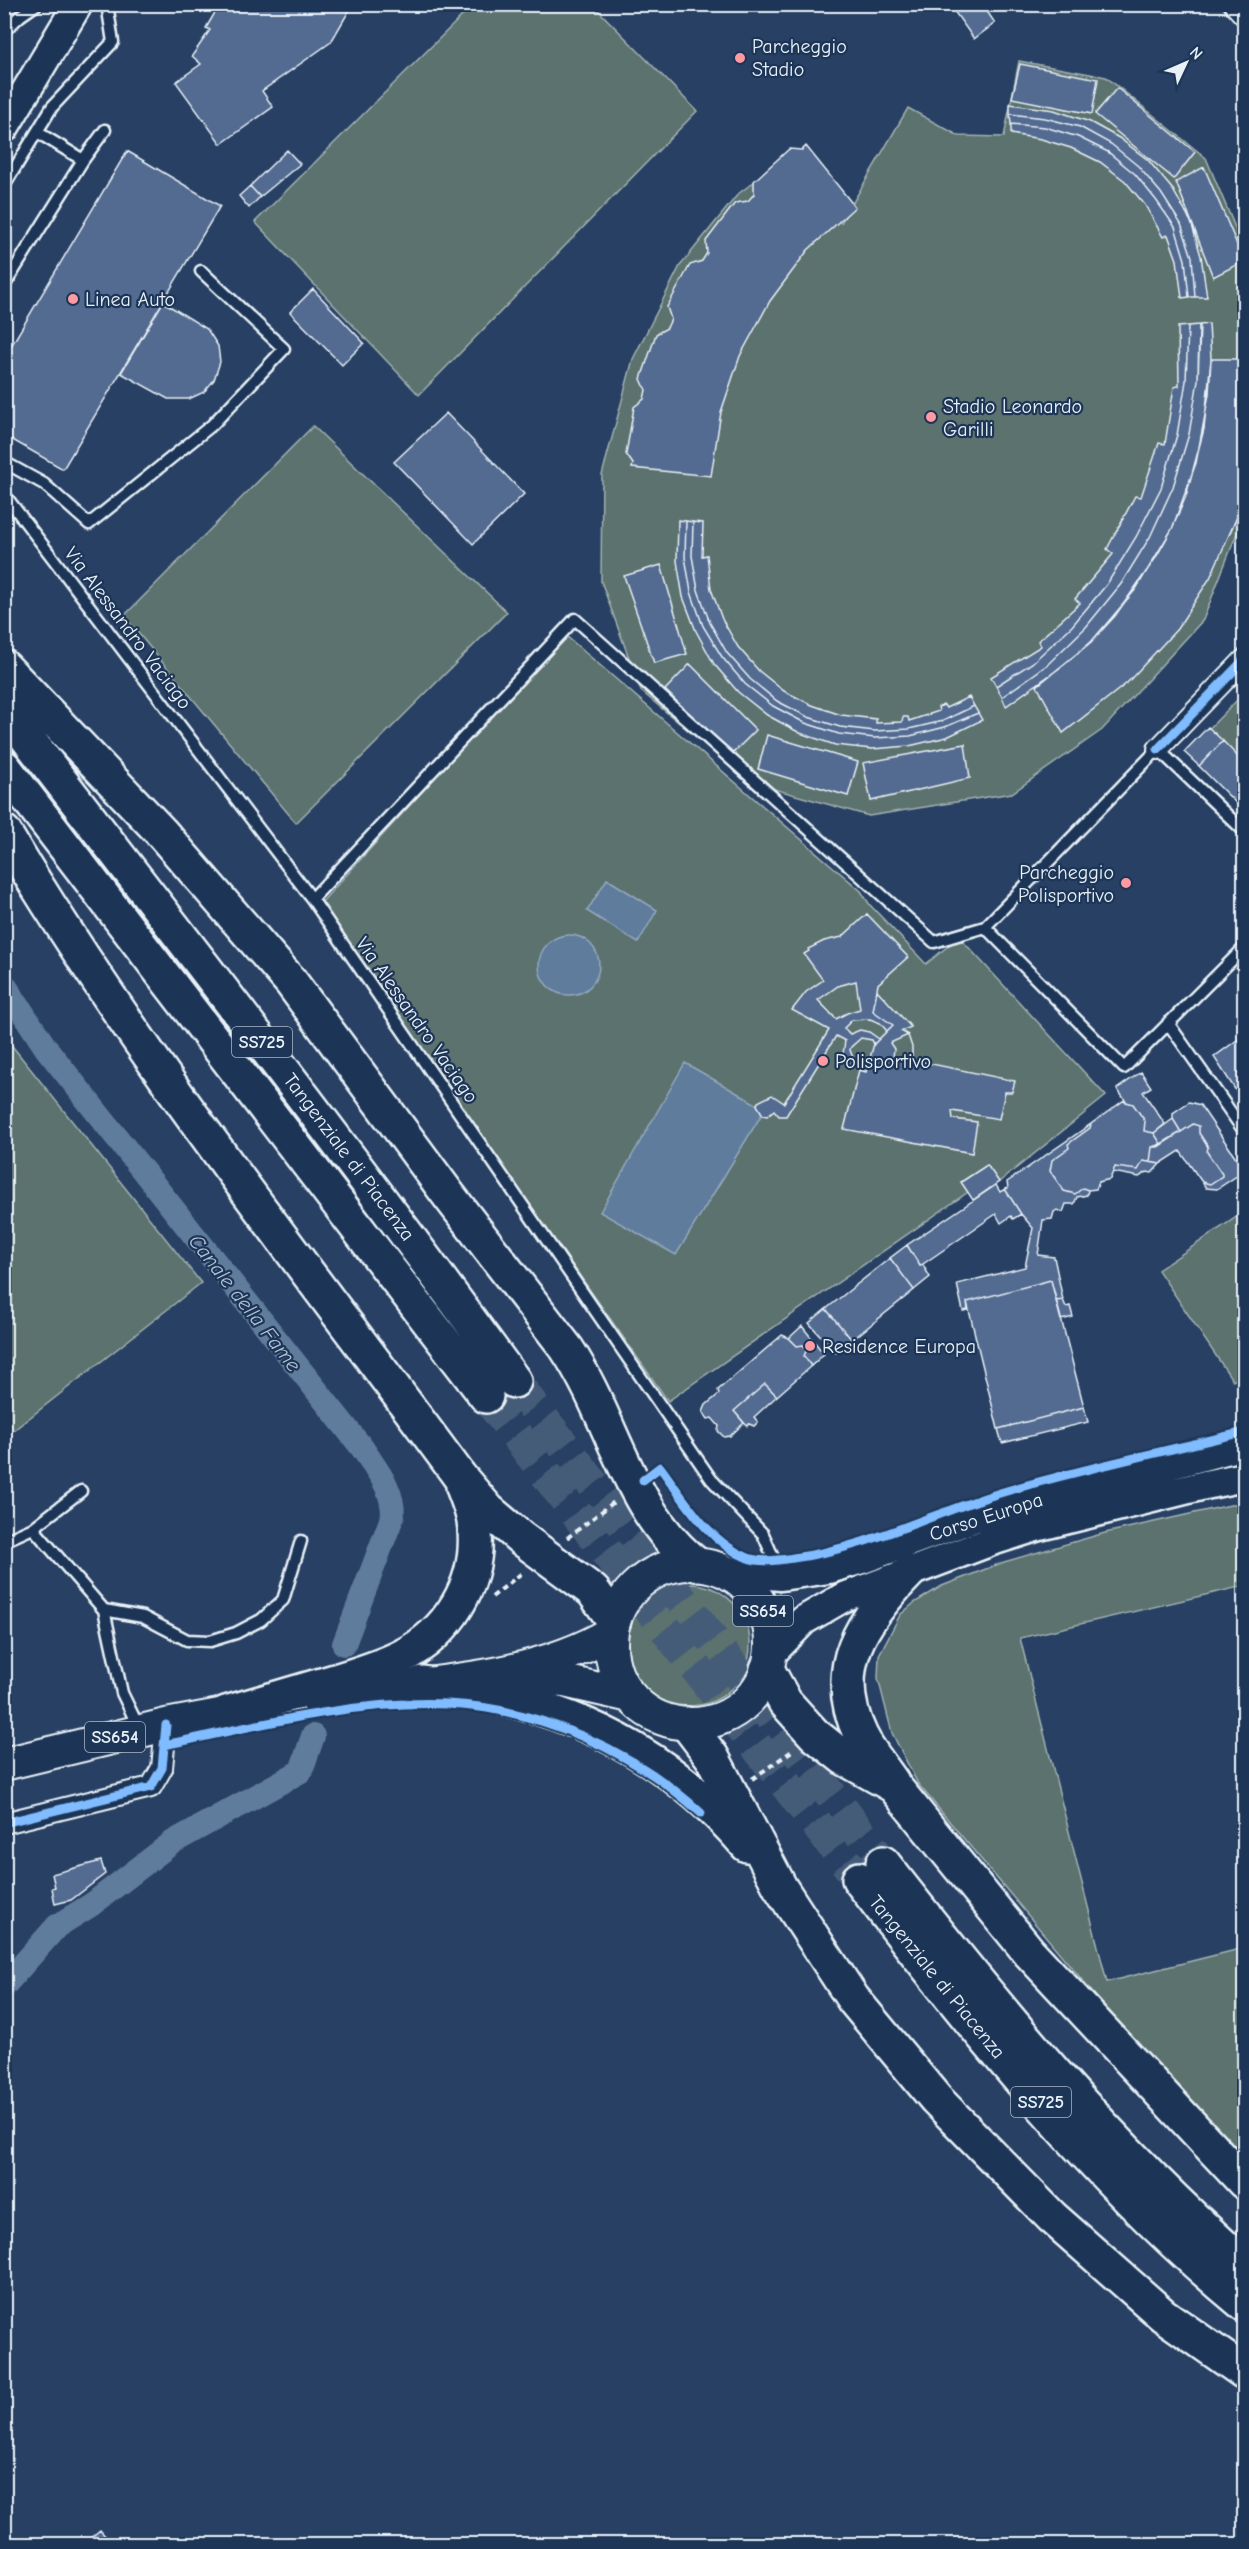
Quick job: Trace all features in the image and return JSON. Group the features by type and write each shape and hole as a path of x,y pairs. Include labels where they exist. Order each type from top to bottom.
{"highway":[{"path":"4,667 161,832 291,982 450,1197 567,1348 585,1375 635,1486 664,1533 678,1549 712,1568"},
{"name":"Tangenziale di Piacenza","path":"4,708 234,1005 500,1388 4,767"},
{"path":"4,832 51,910 179,1096 460,1476 488,1510 521,1538 593,1591 613,1626"},
{"path":"226,1713 344,1678 399,1658 438,1631 451,1616 464,1593 471,1572 476,1530 460,1476"},
{"path":"909,1572 884,1598 864,1625 854,1647 850,1666 851,1711 861,1738 894,1786 1029,1952 1245,2182"},
{"path":"769,1662 785,1702 815,1736 844,1758 894,1786"},
{"path":"422,1683 494,1696 540,1708 577,1721 623,1743 663,1766 711,1807 746,1844 780,1887 853,1999 936,2099 1052,2217 1163,2315 1245,2372"},
{"path":"687,1724 702,1741 717,1766 780,1887"},
{"name":"Tangenziale di Piacenza","path":"1245,2264 1103,2127 959,1960 871,1871 937,1981 1084,2152 1206,2272 1245,2304"}],"main road":[{"path":"4,128 78,4"},
{"name":"Corso Europa","path":"712,1568 781,1576 829,1569 973,1518 1245,1445"},
{"name":"Corso Europa","path":"909,1572 1036,1527 1205,1485 1245,1478"},
{"name":"SS654","path":"769,1662 770,1635 766,1616 757,1598 743,1583 712,1568 670,1566 646,1578 627,1596 613,1626 611,1656 618,1677 630,1696 646,1710 666,1720 687,1724 713,1721 737,1710 755,1692 769,1662 804,1620 844,1597 909,1572"},
{"name":"SS654","path":"4,1764 226,1713 422,1683 492,1675 573,1653 613,1626"},
{"name":"SS654","path":"492,1675 564,1681 630,1696"}],"street":[{"path":"1234,4 1245,15"},
{"path":"1158,749 1245,660"},
{"path":"4,1823 151,1787 162,1768 154,1728"}],"lane":[{"path":"4,31 37,4"},
{"path":"4,186 52,107 113,42 107,4"},
{"path":"4,286 83,160 105,130"},
{"path":"37,132 83,160"},
{"path":"4,462 44,484 89,524 212,425 285,349 201,271"},
{"name":"Via Alessandro Vaciago","path":"4,494 312,899 711,1479 763,1534 781,1576"},
{"path":"312,899 575,619 934,942 985,927 1158,749 1245,831"},
{"path":"985,927 1124,1068 1245,948"},
{"path":"1168,1023 1245,1131"},
{"path":"4,1541 33,1528 81,1491"},
{"path":"33,1528 104,1610 122,1694 154,1728"},
{"path":"104,1610 143,1617 188,1640 210,1641 236,1633 261,1620 283,1600 301,1541"}],"path":[{"path":"564,1540 617,1499"},
{"path":"750,1780 794,1749"}],"green space":[{"path":"473,5 593,5 697,111 419,395 255,222"},
{"name":"Stadio Leonardo Garilli","path":"1019,61 1106,77 1206,158 1244,249 1244,515 1203,620 1102,730 1012,793 869,816 750,782 641,691 601,581 602,475 633,359 680,266 738,194 783,160 841,223 908,108 959,136 1004,137"},
{"path":"313,426 507,612 296,823 124,616"},
{"path":"565,635 861,891 870,905 926,964 959,937 1106,1096 999,1182 987,1165 961,1182 968,1192 668,1401 319,905"},
{"path":"1244,693 1244,806 1187,751"},
{"path":"5,1037 201,1283 4,1437"},
{"path":"1244,1212 1244,1373 1233,1381 1158,1270"},
{"path":"1244,1502 1244,1586 1020,1638 1107,1982 1244,1948 1244,2164 1093,1993 918,1784 892,1733 878,1678 879,1655 900,1615 914,1603 942,1586 1004,1562 1105,1533"},
{"path":"689,1584 712,1589 732,1602 745,1622 750,1645 745,1668 732,1688 712,1701 689,1706 666,1701 646,1688 633,1668 628,1645 633,1622 646,1602 666,1589"}],"water":[{"path":"607,879 657,910 638,943 587,911"},
{"path":"569,935 586,940 594,948 599,965 594,982 586,990 569,995 552,990 544,982 539,965 544,948 552,940"},
{"path":"685,1063 765,1109 676,1255 600,1212"}],"building":[{"path":"220,4 353,4 331,42 262,91 273,107 221,144 176,82 201,64 192,56 210,30 206,28"},
{"path":"949,4 982,4 995,23 974,39"},
{"path":"1020,64 1098,79 1092,114 1012,98"},
{"path":"1117,88 1195,152 1174,179 1095,114"},
{"path":"1010,104 1054,110 1090,122 1119,138 1148,160 1173,190 1191,222 1201,256 1207,297 1195,297 1192,257 1181,224 1161,193 1138,166 1111,144 1080,127 1045,118 1010,114"},
{"path":"1010,114 1045,118 1080,127 1111,144 1138,166 1161,193 1181,224 1192,257 1195,297 1189,297 1185,260 1175,227 1135,174 1108,152 1078,137 1045,127 1011,124"},
{"path":"1011,124 1045,127 1078,137 1108,152 1135,174 1175,227 1185,260 1189,297 1182,298 1177,260 1168,235 1163,237 1145,205 1125,181 1100,162 1071,148 1041,139 1011,134"},
{"path":"806,146 855,207 808,250 770,301 740,356 721,412 711,476 632,468 633,464 626,454 634,407 644,399 646,390 641,379 656,334 667,328 671,319 667,307 690,265 702,261 707,253 706,241 735,203 748,201 754,194 754,181 789,149 802,150"},
{"path":"287,150 300,164 260,197 250,186"},
{"path":"127,151 220,206 63,469 4,435 4,358"},
{"path":"1204,167 1244,261 1213,277 1176,182"},
{"path":"250,186 260,197 249,208 239,196"},
{"path":"313,289 364,343 342,365 290,312"},
{"path":"163,302 207,329 218,346 220,362 214,380 204,392 189,399 168,399 121,373"},
{"path":"1209,324 1211,359 1204,429 1186,496 1172,529 1136,589 1091,642 1064,665 1006,706 1002,697 1047,665 1086,627 1121,584 1150,537 1173,487 1189,434 1198,380 1200,325"},
{"path":"1199,325 1198,380 1189,434 1173,487 1150,537 1121,584 1086,627 1047,665 1002,697 996,686 1032,663 1072,626 1107,584 1136,537 1161,488 1177,435 1186,381 1188,326"},
{"path":"1188,326 1186,381 1177,435 1161,488 1136,537 1107,584 1072,626 1032,663 996,686 991,677 1041,646 1038,641 1080,603 1075,599 1113,554 1107,549 1135,496 1141,497 1159,443 1165,444 1174,387 1179,386 1178,327"},
{"path":"1211,359 1244,359 1244,496 1240,510 1210,578 1177,629 1127,683 1063,733 1037,686 1091,642 1115,616 1155,559 1172,529 1196,463 1209,394"},
{"path":"446,413 524,494 473,544 394,462"},
{"path":"678,520 686,521 685,557 691,592 703,626 722,657 745,684 773,706 805,723 839,734 875,738 910,736 945,727 978,713 982,720 947,737 909,746 872,749 835,745 800,733 767,715 738,692 714,664 696,631 683,597 677,561"},
{"path":"686,521 693,522 692,556 698,590 710,623 727,653 750,679 777,701 808,717 840,727 875,731 909,729 943,721 974,706 978,713 945,727 910,736 875,738 839,734 805,723 773,706 745,684 722,657 703,626 691,592 685,557"},
{"path":"693,522 703,523 702,556 707,555 711,589 722,619 738,647 759,671 784,691 812,705 841,715 876,719 876,723 902,722 903,717 908,717 909,721 939,711 938,707 944,705 946,708 969,697 974,706 943,721 909,729 875,731 840,727 808,717 777,701 750,679 727,653 710,623 698,590 692,556"},
{"path":"661,565 687,654 654,663 624,576"},
{"path":"690,664 756,730 731,755 665,690"},
{"path":"1208,727 1223,741 1199,766 1184,752"},
{"path":"767,735 858,762 848,796 758,769"},
{"path":"1223,741 1244,763 1244,811 1199,766"},
{"path":"965,744 970,778 871,801 863,763"},
{"path":"867,914 908,957 878,984 873,1011 893,1025 887,1031 880,1023 870,1019 852,1020 844,1028 850,1034 860,1030 869,1032 879,1039 874,1044 872,1040 861,1038 851,1047 853,1058 861,1063 868,1063 866,1072 849,1064 843,1054 845,1041 836,1036 786,1116 779,1116 774,1110 767,1116 763,1115 757,1105 758,1102 772,1095 784,1103 829,1030 792,1010 806,992 823,980 804,954 809,951 808,949 824,941 842,937","holes":["856,981 860,1009 836,1019 818,1000 838,986"]},
{"path":"877,990 911,1027 901,1031 908,1035 912,1047 912,1060 1015,1081 1012,1092 1005,1092 999,1119 952,1111 953,1119 977,1122 972,1153 844,1129 859,1070 866,1072 874,1044 893,1025 873,1011"},
{"path":"908,1035 912,1047 912,1060 893,1057 894,1049 890,1043"},
{"path":"1244,1035 1244,1103 1214,1057"},
{"path":"1141,1072 1151,1087 1143,1092 1165,1124 1154,1133 1144,1131 1145,1121 1133,1104 1123,1101 1125,1100 1117,1089"},
{"path":"1123,1101 1133,1104 1145,1121 1144,1131 1154,1133 1161,1144 1152,1147 1150,1162 1143,1161 1138,1170 1115,1167 1110,1179 1099,1182 1096,1189 1083,1188 1075,1194 1064,1191 1050,1171 1052,1160 1069,1148 1068,1144 1090,1128 1091,1124"},
{"path":"1189,1102 1200,1105 1241,1165 1238,1175 1217,1189 1206,1188 1202,1182 1210,1184 1222,1174 1207,1152 1208,1147 1199,1133 1199,1126 1193,1124 1181,1132 1173,1119 1173,1113"},
{"path":"1173,1119 1181,1132 1161,1144 1154,1133"},
{"path":"1091,1124 1090,1128 1068,1144 1069,1148 1052,1160 1050,1171 1064,1191 1075,1194 1083,1188 1088,1190 1087,1195 1077,1197 1074,1204 1066,1204 1063,1212 1057,1210 1052,1219 1043,1220 1038,1255 1054,1257 1063,1300 1056,1301 1051,1280 967,1302 968,1310 963,1311 957,1284 1025,1267 1033,1228 1005,1189 1008,1188 1007,1182"},
{"path":"1193,1124 1199,1126 1199,1133 1208,1147 1207,1152 1222,1174 1210,1184 1202,1182 1180,1151 1160,1164 1150,1162 1152,1147 1158,1147"},
{"path":"1143,1161 1160,1164 1152,1173 1147,1172 1139,1177 1113,1172 1115,1167 1138,1170"},
{"path":"987,1165 999,1182 973,1200 961,1182"},
{"path":"996,1185 1000,1192 1005,1189 1021,1214 1013,1219 1011,1216 1001,1223 996,1214 920,1266 907,1245"},
{"path":"907,1245 930,1277 914,1290 890,1258"},
{"path":"890,1258 914,1290 852,1340 826,1309"},
{"path":"1051,1280 1084,1407 998,1429 967,1302"},
{"path":"1063,1300 1066,1307 1070,1306 1073,1317 1061,1320 1056,1301"},
{"path":"826,1309 852,1340 836,1353 809,1323"},
{"name":"Residence Europa","path":"802,1326 824,1354 811,1366 804,1356 807,1349 803,1345 797,1346 789,1338"},
{"path":"782,1335 797,1346 803,1345 807,1349 804,1356 811,1366 777,1396 765,1384 734,1411 744,1423 730,1436 724,1437 718,1431 719,1426 712,1418 708,1419 703,1412 706,1405 719,1394 718,1390"},
{"path":"765,1384 777,1396 754,1417 758,1422 754,1426 749,1424 747,1426 734,1411"},
{"path":"1084,1407 1088,1422 1002,1443 998,1429"},
{"path":"101,1861 105,1874 71,1900 55,1904 52,1874"},
{"path":"4,1910 11,1938 4,1940"},
{"path":"100,2530 112,2544 83,2544"}],"waterway":[{"name":"Canale della Fame","path":"4,984 46,1048 363,1449 383,1480 390,1496 393,1515 344,1644"},
{"path":"4,1986 57,1926 91,1905 173,1842 301,1771 313,1736"}],"tunnel":[{"path":"514,1381 883,1863"},
{"path":"486,1396 859,1879"}],"cycle path":[{"path":"1158,749 1244,660"},
{"path":"643,1480 660,1467 698,1519 721,1542 748,1558 776,1560 821,1553 876,1538 983,1499 1039,1482 1244,1432"},
{"path":"164,1745 340,1710 411,1704 482,1707 550,1724 615,1752 646,1770 701,1813"},
{"path":"4,1823 151,1787 162,1768 166,1725"}],"place":[{"name":"Parcheggio Stadio","path":"740,58"},
{"name":"Linea Auto","path":"73,299"},
{"name":"Stadio Leonardo Garilli","path":"931,417"},
{"name":"Parcheggio Polisportivo","path":"1126,883"},
{"name":"Polisportivo","path":"823,1061"},
{"name":"Residence Europa","path":"810,1346"}]}
